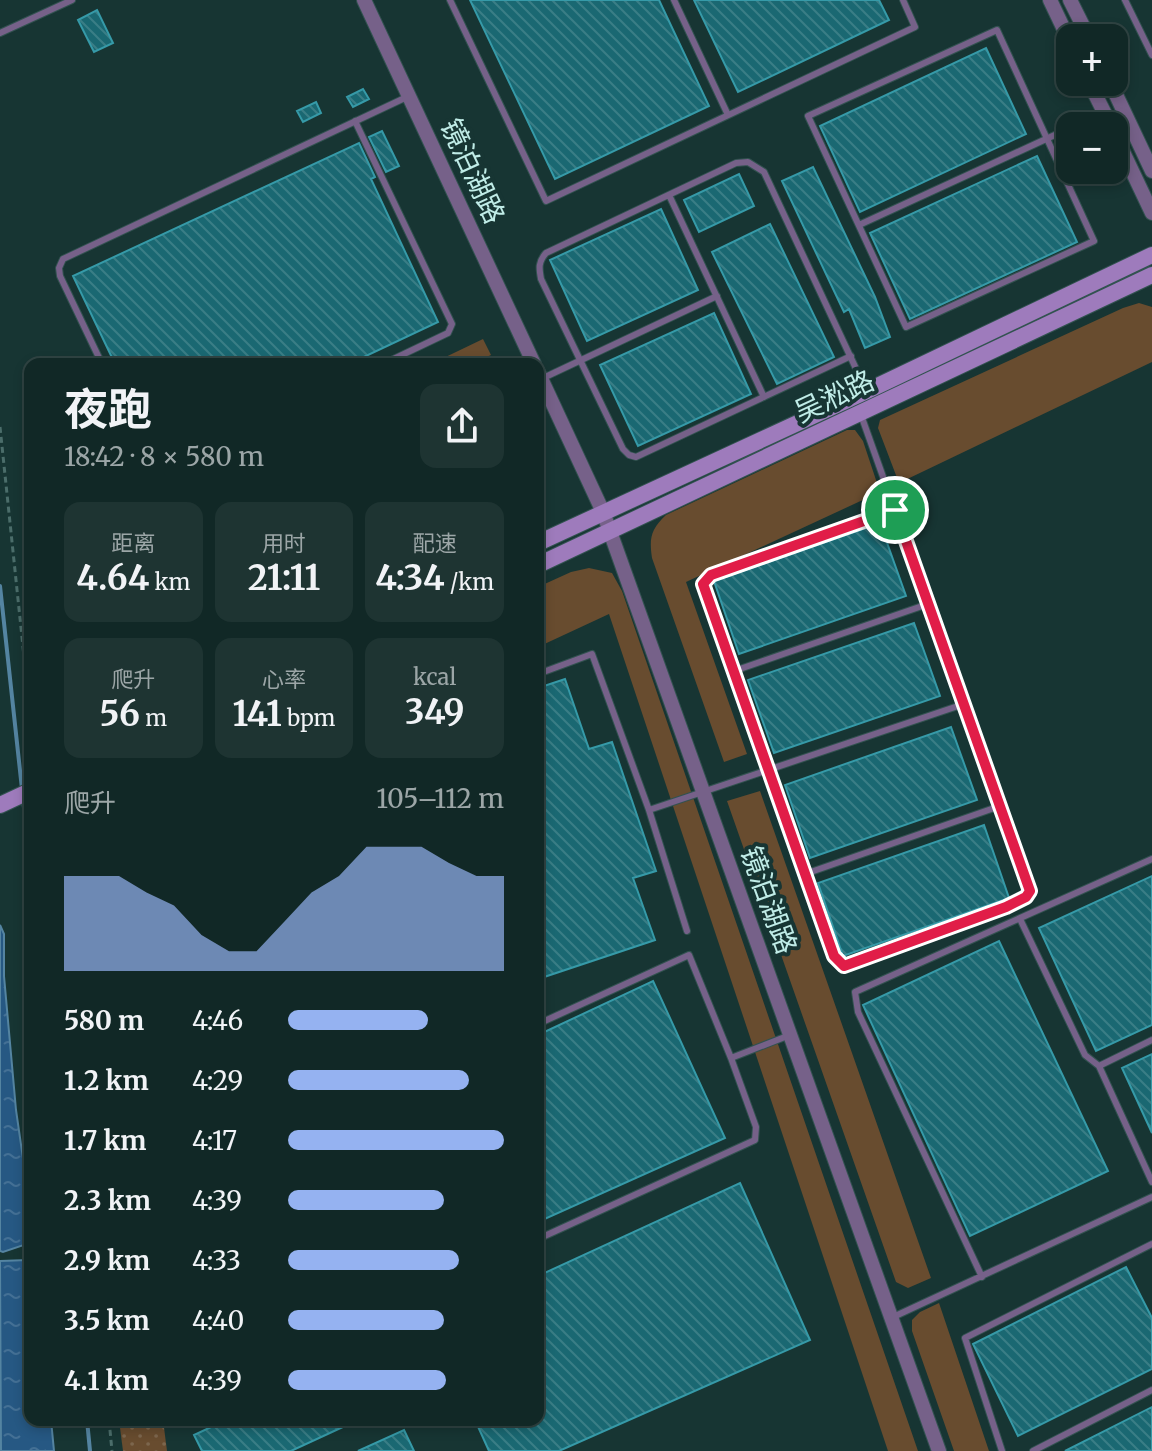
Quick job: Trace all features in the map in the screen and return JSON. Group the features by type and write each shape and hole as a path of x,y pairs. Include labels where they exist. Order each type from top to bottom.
{"main road":[{"name":"吴淞路","path":"544,562 610,532 861,400 1152,255"},
{"name":"吴淞路","path":"544,540 1152,275"},
{"path":"0,805 24,794"}],"street":[{"name":"镜泊湖路","path":"364,0 531,358"},
{"path":"1050,0 1061,24"},
{"path":"1070,0 1082,24"},
{"path":"1117,96 1152,171"},
{"path":"1128,162 1152,213"},
{"name":"镜泊湖路","path":"544,385 603,512 939,1451"}],"lane":[{"path":"0,33 72,0"},
{"path":"450,0 546,201 915,27 903,0"},
{"path":"674,0 728,115"},
{"path":"1125,0 1152,55"},
{"path":"997,30 1094,241 906,327 859,225 808,116 997,30"},
{"path":"99,358 60,276 63,259 409,96"},
{"path":"355,121 452,324 448,333 396,358"},
{"path":"859,225 1056,134"},
{"path":"851,356 636,457 629,455 623,449 541,279 541,259 546,253 736,163 748,162 764,172 851,356 861,400 895,510 1030,891 1026,897 1006,907 844,966 834,956 703,584 711,575 895,510"},
{"path":"669,195 764,397"},
{"path":"544,374 580,361 717,296"},
{"path":"734,671 928,604"},
{"path":"544,672 592,654 649,810 687,931"},
{"path":"649,810 964,704"},
{"path":"805,874 1000,806"},
{"path":"982,1277 858,1012 855,992 1152,859"},
{"path":"1020,919 1085,1055 1099,1066 1152,1182"},
{"path":"544,1021 689,955 756,1127 755,1140 544,1236"},
{"path":"731,1058 790,1035"},
{"path":"1099,1066 1152,1040"},
{"path":"891,1318 1152,1197"},
{"path":"1002,1451 965,1338 1151,1246"},
{"path":"1033,1451 1152,1390"}],"path":[{"path":"0,427 24,657"},
{"path":"110,1426 112,1451"}],"shaded area":[{"path":"1139,303 1152,307 1152,362 899,483 878,428 880,420"},
{"path":"483,339 491,355 484,358 443,358"},
{"path":"847,430 855,430 863,441 880,492 686,582 747,754 724,762 652,558 652,534 666,515"},
{"path":"589,568 612,573 622,591 918,1451 888,1451 609,614 544,644 544,584"},
{"path":"760,791 931,1278 908,1288 896,1282 727,801"},
{"path":"939,1303 989,1451 954,1451 912,1331 912,1320 920,1312"},
{"path":"120,1426 164,1426 167,1451 123,1451"}],"water":[{"path":"0,925 4,934 4,976 24,1165 24,1245 0,1251"},
{"path":"24,1260 24,1426 52,1426 54,1451 1,1451 0,1261"}],"building":[{"path":"470,0 659,0 709,106 555,179"},
{"path":"694,0 879,0 889,20 738,92"},
{"path":"97,10 113,43 94,52 78,20"},
{"path":"986,48 1026,134 860,212 820,126"},
{"path":"363,89 369,99 353,107 347,97"},
{"path":"316,102 321,113 303,122 297,111"},
{"path":"382,131 399,166 386,172 369,137"},
{"path":"359,143 375,177 371,179 438,322 362,358 112,358 73,276"},
{"path":"1037,156 1077,242 910,319 870,233"},
{"path":"813,167 875,297 890,337 865,348 849,309 844,312 782,181"},
{"path":"739,174 754,206 699,232 684,200"},
{"path":"661,209 698,290 587,341 550,260"},
{"path":"770,224 834,357 777,384 712,252"},
{"path":"714,313 751,394 638,446 600,365"},
{"path":"880,523 906,596 739,654 714,581"},
{"path":"914,623 940,696 774,753 748,680"},
{"path":"565,679 589,749 612,742 656,871 633,878 655,940 544,977 544,686"},
{"path":"951,727 977,800 810,858 785,785"},
{"path":"984,825 1009,898 843,956 818,883"},
{"path":"1152,876 1152,1025 1096,1051 1039,928"},
{"path":"999,941 1108,1171 970,1236 863,1005"},
{"path":"653,981 725,1138 544,1219 544,1032"},
{"path":"1152,1054 1152,1133 1122,1068"},
{"path":"740,1183 810,1340 559,1451 489,1451 478,1426 544,1426 544,1273"},
{"path":"1126,1267 1152,1318 1152,1369 1018,1436 973,1344"},
{"path":"1152,1407 1152,1451 1065,1451"},
{"path":"213,1426 345,1426 291,1451 202,1451 194,1435"},
{"path":"404,1430 414,1451 358,1451"}],"waterway":[{"path":"0,586 22,789"},
{"path":"23,798 24,808"},
{"path":"88,1426 90,1451"}],"route":[{"path":"895,510 1030,891 1026,897 1006,907 844,966 834,956 703,584 711,575 895,510"}]}
